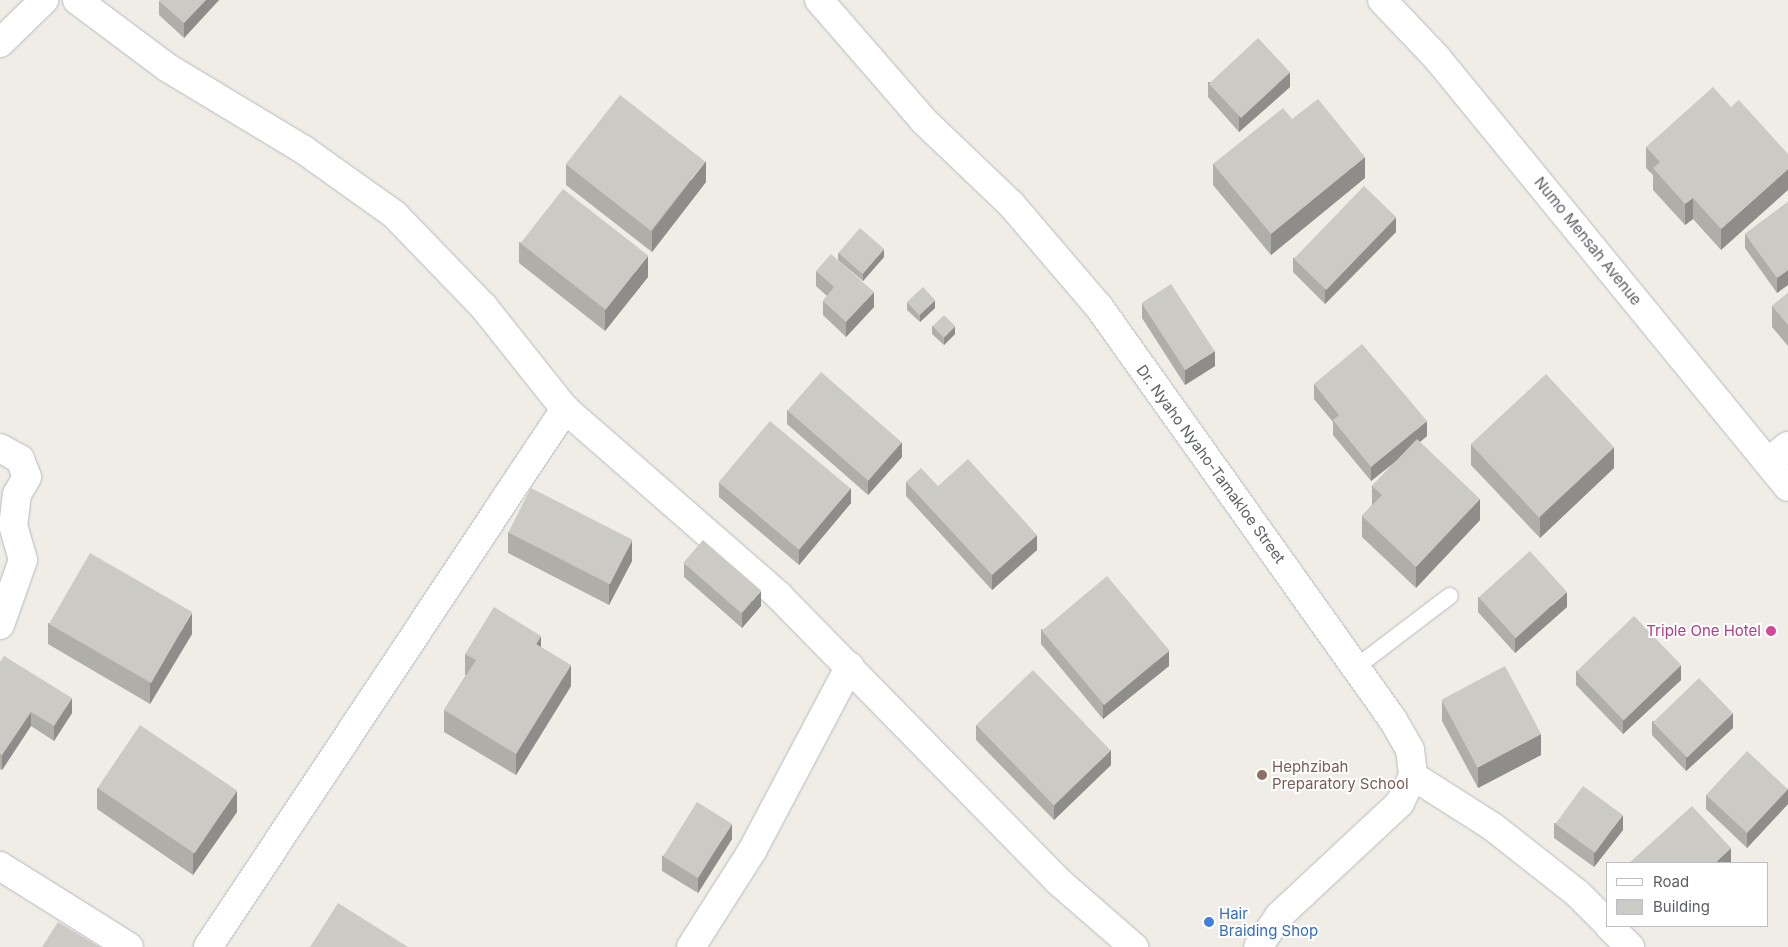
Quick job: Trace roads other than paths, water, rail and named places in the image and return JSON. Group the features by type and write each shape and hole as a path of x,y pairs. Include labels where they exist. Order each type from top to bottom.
{"street":[{"path":"0,43 44,0"},
{"path":"77,0 168,68 304,150 395,215 483,306 565,409 683,508 850,666 1058,881 1134,947"},
{"name":"Dr. Nyaho Nyaho-Tamakloe Street","path":"820,0 924,121 1011,204 1099,307 1355,668 1410,750 1413,776"},
{"name":"Numo Mensah Avenue","path":"1382,0 1437,58 1778,454 1788,487"},
{"path":"208,947 565,409"},
{"path":"0,448 20,459 27,476 18,494 13,526 23,560 0,625"},
{"path":"692,947 752,851 850,666"},
{"path":"1258,947 1279,916 1400,803 1413,776 1492,827 1578,894 1606,923"},
{"path":"0,866 130,947"},
{"path":"1610,927 1630,947"}],"lane":[{"path":"1355,668 1450,596"}],"place":[{"name":"Triple One Hotel","path":"1771,631"},
{"name":"Hephzibah Preparatory School","path":"1262,775"},
{"name":"Hair Braiding Shop","path":"1209,922"}]}
